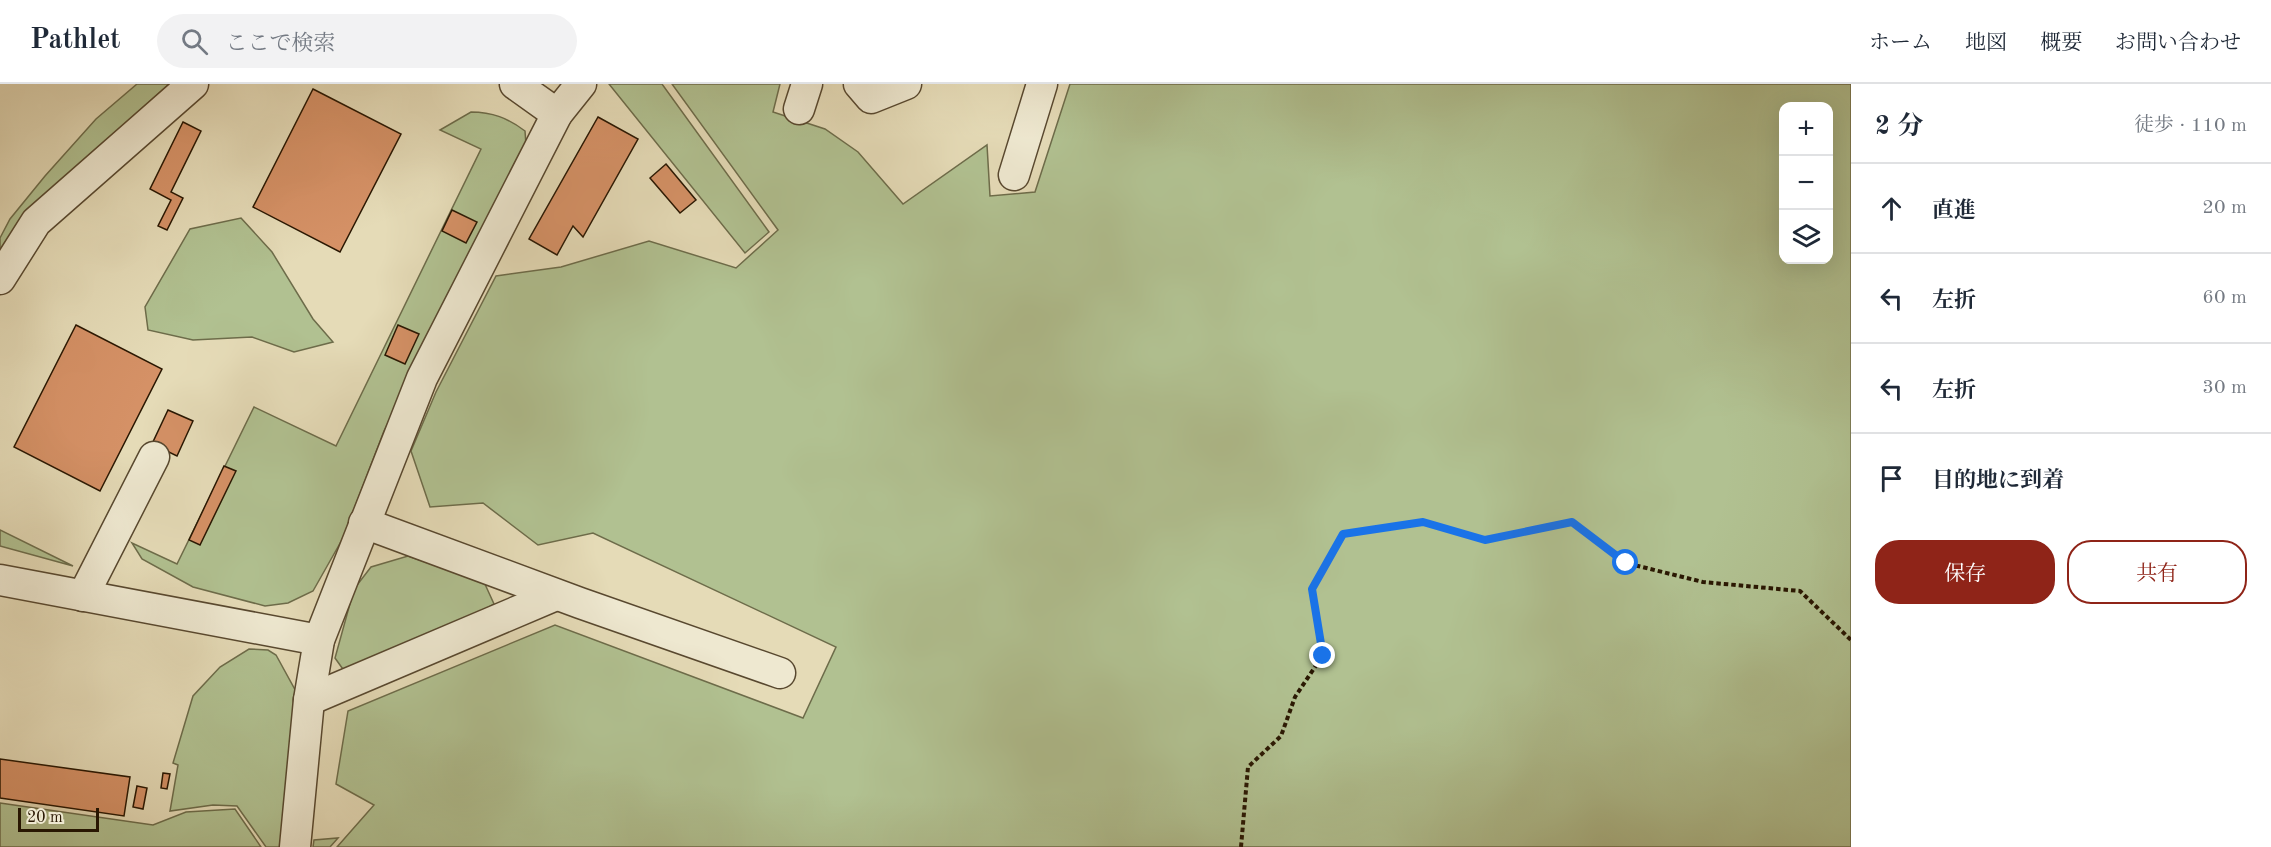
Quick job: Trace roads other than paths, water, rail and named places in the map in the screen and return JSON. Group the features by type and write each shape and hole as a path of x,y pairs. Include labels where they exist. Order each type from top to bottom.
{"street":[{"path":"0,279 36,222 193,84"},
{"path":"515,84 557,114"},
{"path":"295,847 309,700 319,640 422,378 557,114 581,84"},
{"path":"859,84 871,98 906,84"},
{"path":"1014,175 1042,84"},
{"path":"83,596 154,457"},
{"path":"364,523 556,595 780,673"},
{"path":"0,580 319,640"},
{"path":"309,700 556,595"}]}
